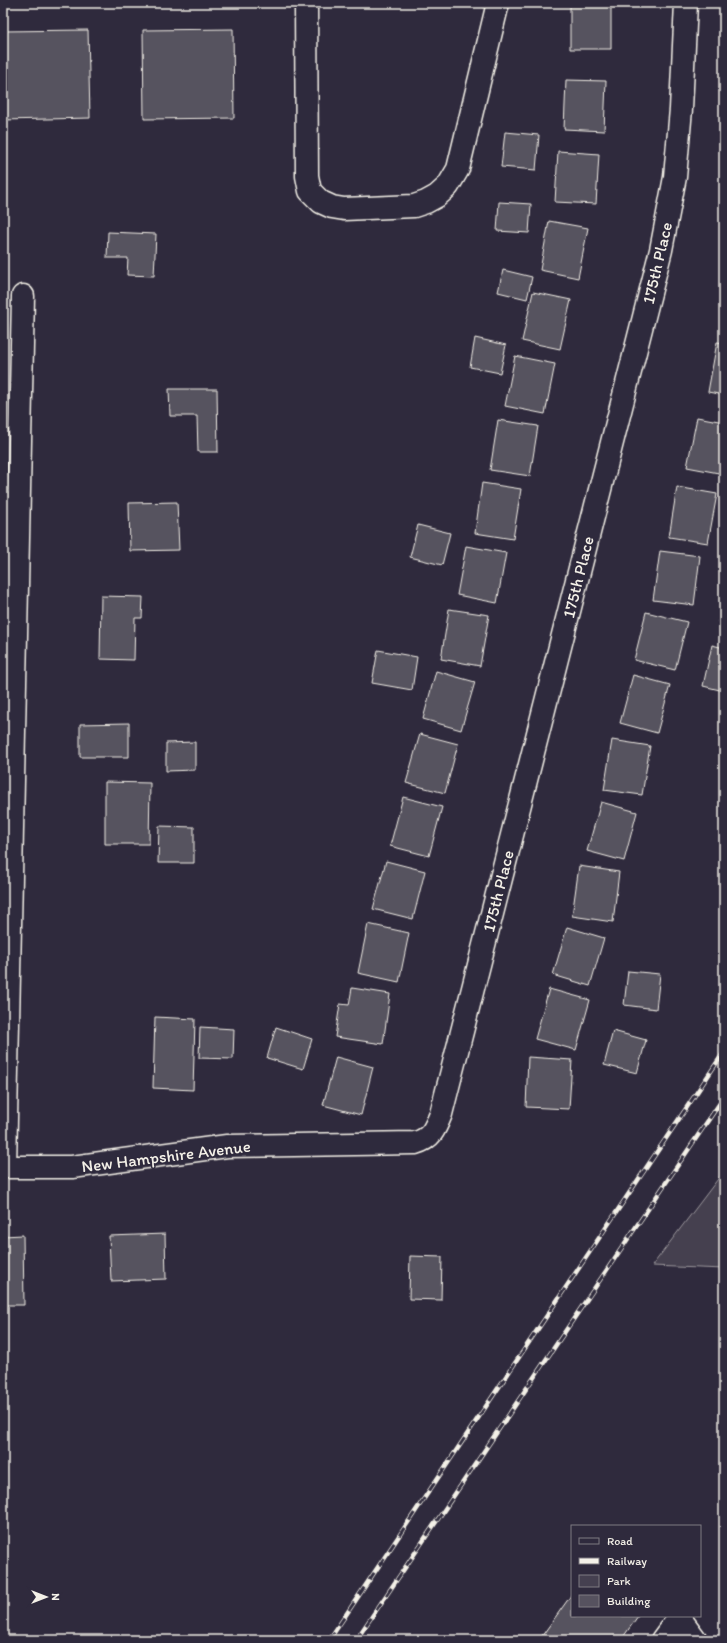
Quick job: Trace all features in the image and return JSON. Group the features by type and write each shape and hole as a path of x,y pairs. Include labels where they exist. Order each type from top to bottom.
{"street":[{"path":"306,3 307,176 310,191 321,202 332,207 344,209 414,206 437,196 448,186 458,169 498,3"},
{"name":"175th Place","path":"424,1141 431,1136 436,1128 441,1114 662,250 675,177 681,102 686,3"},
{"path":"4,1167 23,296"},
{"name":"New Hampshire Avenue","path":"4,1167 72,1167 227,1146 401,1144 424,1141"},
{"path":"662,1640 679,1617 696,1640"}],"green space":[{"path":"724,1171 724,1269 652,1266"}],"building":[{"path":"570,3 611,3 611,49 570,49"},
{"path":"233,29 234,118 144,119 143,30"},
{"path":"88,30 90,118 3,120 3,31"},
{"path":"566,80 606,81 604,131 564,129"},
{"path":"505,132 539,135 536,170 501,167"},
{"path":"558,151 599,154 596,204 555,202"},
{"path":"499,202 531,204 529,233 497,231"},
{"path":"549,221 588,228 578,278 540,270"},
{"path":"108,232 156,234 154,276 127,275 128,258 107,258"},
{"path":"503,270 532,277 527,299 498,292"},
{"path":"533,292 571,300 560,349 522,341"},
{"path":"475,338 506,345 500,373 470,367"},
{"path":"717,342 724,343 724,395 708,392"},
{"path":"515,356 555,364 545,414 505,406"},
{"path":"169,389 217,389 218,452 198,452 197,416 170,416"},
{"path":"697,417 724,422 724,474 687,467"},
{"path":"498,420 538,426 530,476 490,470"},
{"path":"482,483 521,489 513,539 475,533"},
{"path":"677,487 717,494 708,543 669,537"},
{"path":"177,502 179,550 130,551 129,503"},
{"path":"418,525 450,533 442,565 410,557"},
{"path":"466,546 506,553 497,603 457,595"},
{"path":"660,551 700,556 694,605 653,600"},
{"path":"101,596 143,597 142,618 135,618 134,660 100,659"},
{"path":"724,602 724,623 718,622"},
{"path":"449,609 489,615 480,666 441,659"},
{"path":"646,612 687,622 675,670 634,660"},
{"path":"712,645 724,648 724,691 703,686"},
{"path":"378,650 417,657 412,690 372,683"},
{"path":"436,671 475,682 461,730 423,719"},
{"path":"633,675 670,685 657,733 620,723"},
{"path":"129,723 129,757 80,757 80,724"},
{"path":"420,734 458,744 445,793 406,783"},
{"path":"612,740 650,746 642,795 604,790"},
{"path":"195,742 195,770 166,771 166,743"},
{"path":"105,782 150,783 149,844 105,844"},
{"path":"403,797 442,807 429,856 390,846"},
{"path":"601,802 637,812 624,861 587,851"},
{"path":"159,826 194,827 194,863 158,863"},
{"path":"386,861 425,871 413,919 373,909"},
{"path":"579,866 619,872 613,922 572,916"},
{"path":"368,924 409,933 399,982 358,973"},
{"path":"567,927 604,938 590,986 553,975"},
{"path":"628,971 660,974 656,1009 624,1005"},
{"path":"352,988 390,994 383,1044 335,1037 340,1004 349,1005"},
{"path":"549,989 590,1000 576,1050 535,1039"},
{"path":"155,1017 195,1019 193,1090 153,1088"},
{"path":"200,1027 234,1029 233,1059 199,1058"},
{"path":"276,1027 312,1039 303,1069 267,1058"},
{"path":"613,1031 646,1040 637,1073 604,1065"},
{"path":"336,1057 373,1067 361,1115 323,1105"},
{"path":"528,1057 572,1060 569,1109 526,1107"},
{"path":"165,1234 166,1279 111,1281 109,1236"},
{"path":"23,1235 24,1305 3,1305 3,1236"},
{"path":"410,1256 442,1257 441,1300 409,1299"},
{"path":"3,1468 6,1468 5,1509 3,1509"},
{"path":"571,1595 571,1617 637,1617 621,1640 539,1640"}],"railway":[{"path":"329,1640 724,1052"},
{"path":"356,1640 724,1097"}]}
